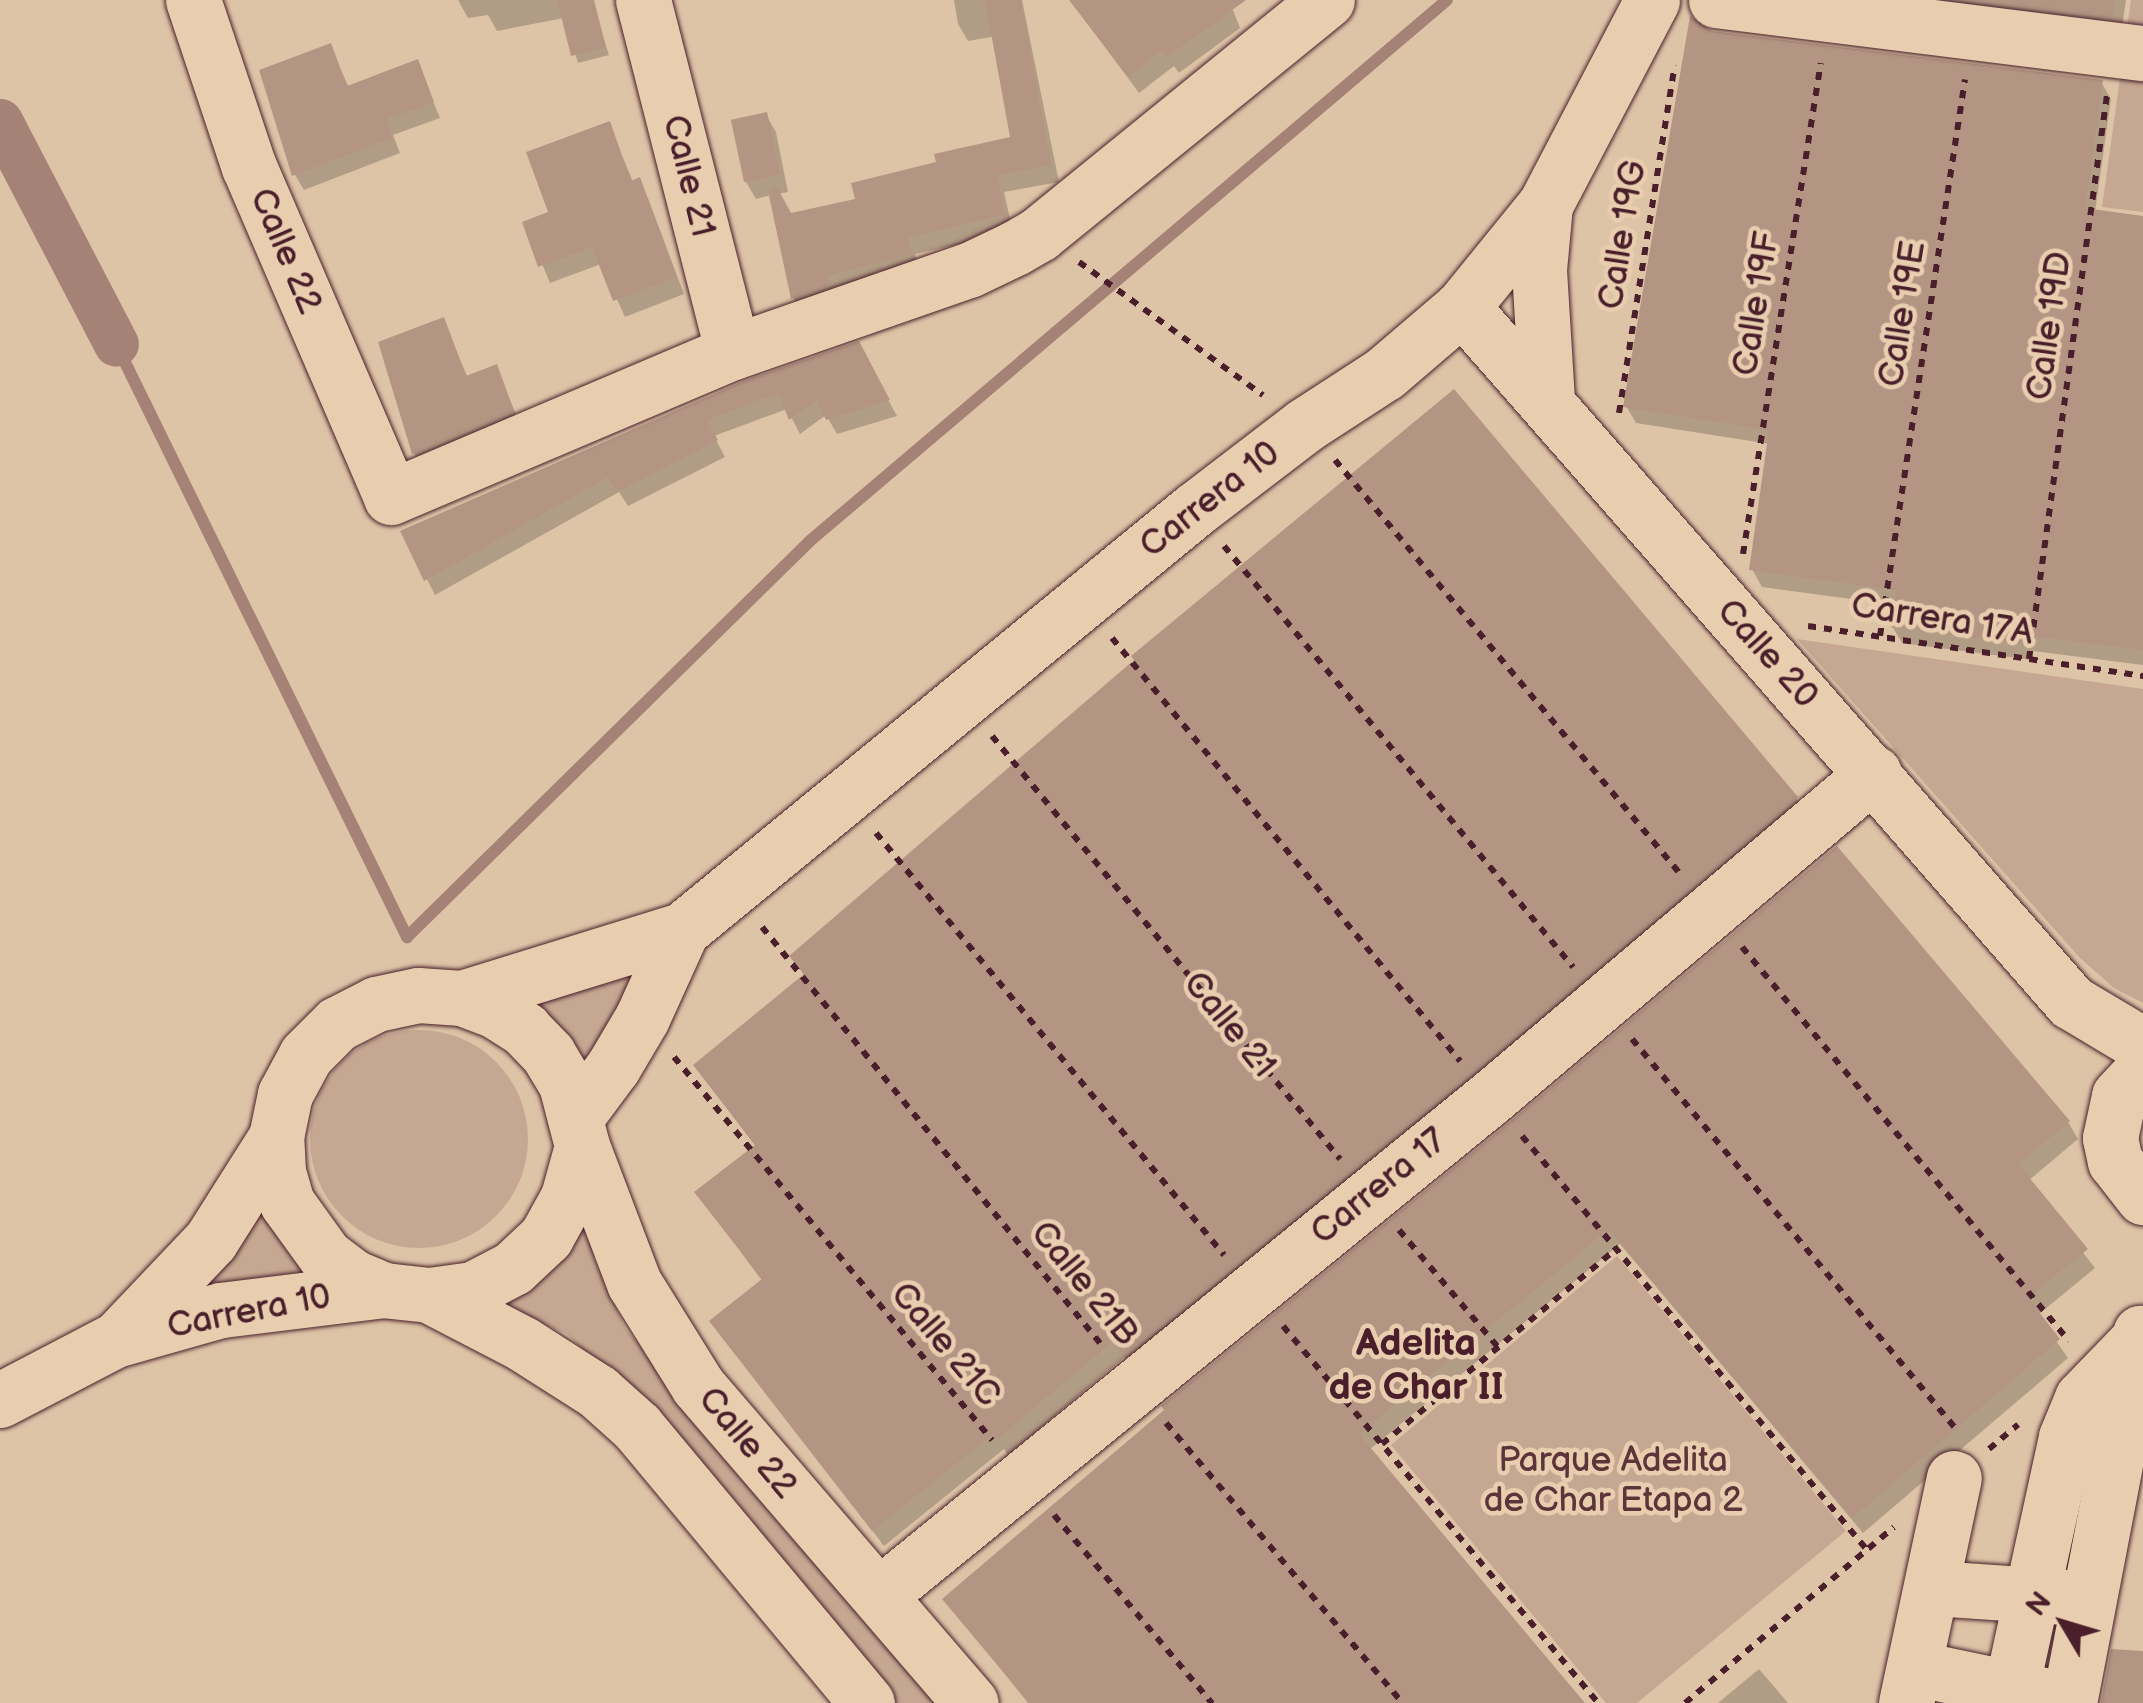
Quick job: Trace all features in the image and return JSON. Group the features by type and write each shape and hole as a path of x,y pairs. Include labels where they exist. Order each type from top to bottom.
{"street":[{"name":"Calle 22","path":"193,0 249,167 391,497 732,352"},
{"name":"Calle 21","path":"643,0 732,352"},
{"path":"732,352 969,270 1039,234 1328,0"},
{"name":"Carrera 10","path":"462,998 682,930 1194,510 1306,425 1385,373 1462,306 1545,204 1652,0"},
{"path":"1716,0 2128,51"},
{"path":"1545,204 1539,286 1547,401"},
{"name":"Calle 20","path":"1462,306 2071,1002 2143,1045"},
{"name":"Carrera 17","path":"878,1595 1370,1195 1874,773"},
{"name":"Carrera 10","path":"579,1132 642,1018 682,930"},
{"path":"407,1292 473,1288 514,1268 546,1237 568,1197 579,1132 566,1084 548,1054 524,1029 494,1010 462,998 418,994 376,1004 337,1024 306,1055 285,1094 276,1136 283,1187 304,1232 326,1257 353,1277 407,1292 523,1344 598,1392 637,1426 868,1703"},
{"name":"Calle 20","path":"2071,1002 2111,1115 2115,1161 2143,1197"},
{"path":"2111,1115 2119,1096 2143,1070"},
{"name":"Calle 22","path":"579,1132 634,1282 698,1386 971,1703"},
{"name":"Carrera 10","path":"0,1400 114,1340 150,1310 211,1240 276,1136"},
{"name":"Carrera 10","path":"114,1340 221,1310 407,1292"},
{"path":"2010,1696 2066,1436 2082,1398 2141,1331"},
{"path":"1954,1478 1934,1588 1910,1686 2070,1702 2141,1331"},
{"path":"1934,1588 2090,1599"}],"path":[{"name":"Calle 19F","path":"1733,615 1828,16"},
{"name":"Calle 19E","path":"1880,636 1972,32"},
{"name":"Calle 19D","path":"2030,659 2128,51"},
{"name":"Calle 19G","path":"1609,478 1676,57"},
{"path":"1096,274 1306,425"},
{"name":"Carrera 17A","path":"1733,615 2143,676"},
{"name":"Calle 21","path":"963,700 1498,1346"},
{"name":"Calle 21B","path":"732,891 1134,1386 1403,1703"},
{"name":"Calle 21C","path":"642,1018 1212,1703"},
{"path":"1382,1444 1616,1249"}],"green space":[{"path":"2131,0 2143,0 2143,212 2102,207"},
{"path":"1797,639 2143,689 2143,1003 2114,988 2080,958"},
{"path":"646,965 584,1084 528,1006 617,980"},
{"path":"419,1030 461,1038 496,1062 520,1097 528,1139 520,1181 496,1216 461,1240 419,1248 377,1240 342,1216 318,1181 310,1139 318,1097 342,1062 377,1038"},
{"path":"267,1175 343,1277 139,1325"},
{"path":"585,1183 594,1259 625,1328 940,1703 892,1703 623,1389 567,1334 469,1292"},
{"name":"Parque Adelita de Char Etapa 2","path":"1617,1256 1846,1531 1637,1703 1606,1703 1391,1445"}],"building":[{"path":"557,0 594,0 606,47 571,56"},
{"path":"985,0 1021,0 1051,165 997,175 1005,215 907,237 912,254 825,276 830,285 791,299 768,191 777,187 791,213 855,199 851,183 936,162 934,154 1010,137"},
{"path":"1069,0 1246,0 1167,57 1162,50 1128,77"},
{"path":"1970,0 2115,0 2112,18"},
{"path":"1690,16 1712,31 2103,80 2085,208 2143,216 2143,650 2024,635 2023,644 1890,627 1896,590 1749,570 1769,430 1623,407"},
{"path":"331,43 347,86 418,59 434,102 386,119 393,137 292,176 259,70"},
{"path":"767,112 780,175 744,182 731,120"},
{"path":"610,121 631,181 640,177 676,277 613,301 592,247 538,267 522,222 548,212 526,152"},
{"path":"444,317 466,376 497,364 514,411 412,454 378,342"},
{"path":"859,341 890,400 826,420 817,400 789,420 778,393 707,420 718,440 617,492 608,477 424,581 400,531 744,381"},
{"path":"1454,389 1798,797 1470,1074 1124,1355 1113,1341 997,1439 993,1434 872,1531 709,1321 762,1279 694,1192 755,1145 693,1065 804,974 789,956 1134,660 1131,656"},
{"path":"1837,846 2070,1121 2018,1164 2088,1249 2028,1298 2060,1339 1852,1518 1609,1229 1359,1434 1585,1703 1029,1703 942,1599 1164,1410 1161,1406 1510,1122"},
{"path":"2111,1649 2143,1651 2143,1703 2101,1703"}],"waterway":[{"path":"116,344 407,937 811,540 1447,0"},
{"path":"0,121 116,344"}],"district":[{"name":"Adelita de Char II","path":"1416,1366"}]}
